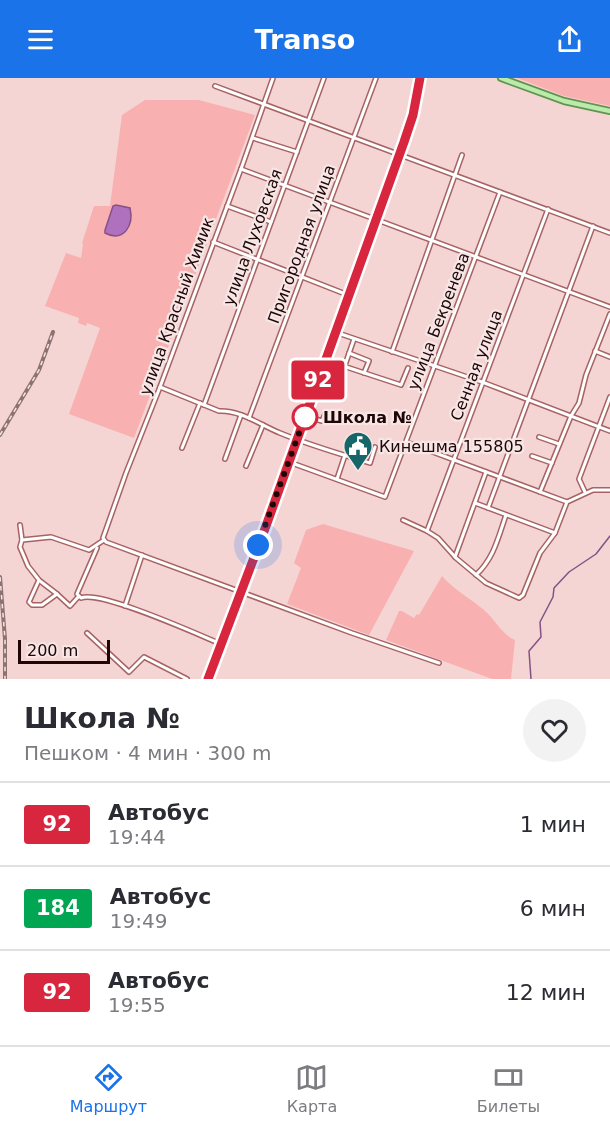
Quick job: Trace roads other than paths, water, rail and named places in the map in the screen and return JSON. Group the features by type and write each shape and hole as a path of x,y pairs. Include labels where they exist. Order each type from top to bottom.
{"main road":[{"path":"208,679 400,154 413,115 420,78"},
{"path":"501,78 564,101 610,111"}],"street":[{"name":"улица Красный Химик","path":"105,541 103,535 160,387 273,78"},
{"name":"улица Луховская","path":"183,448 202,404 324,78"},
{"name":"Пригородная улица","path":"249,418 376,78"},
{"path":"215,86 610,233"},
{"path":"252,137 297,152"},
{"path":"392,352 462,155"},
{"path":"241,169 610,307"},
{"name":"улица Бекренева","path":"337,479 385,497 387,494 500,192"},
{"path":"226,206 271,222"},
{"name":"Сенная улица","path":"427,531 548,209"},
{"path":"488,508 594,226"},
{"path":"213,242 348,295"},
{"path":"540,492 571,416 579,404 595,351 610,314"},
{"path":"334,332 482,382 610,431"},
{"path":"344,366 354,339"},
{"path":"595,351 610,357"},
{"path":"349,353 369,361 364,373"},
{"path":"325,360 401,385 408,368"},
{"path":"160,387 219,411 227,410 249,418 297,440 370,463 375,447"},
{"path":"585,492 579,479 610,398"},
{"path":"305,416 322,421 326,412"},
{"path":"225,459 242,416"},
{"path":"246,466 263,424"},
{"path":"539,437 559,444"},
{"path":"406,442 567,502"},
{"path":"289,462 337,479 345,455"},
{"path":"532,456 552,463"},
{"path":"455,556 486,472"},
{"path":"403,520 427,531 441,541 486,583 516,598 523,595 540,553 555,533 567,502 585,492 610,490"},
{"path":"475,503 555,533"},
{"path":"476,575 487,564 491,556 506,515"},
{"path":"20,525 22,540 20,547 28,566 38,579 70,606 80,597 91,596 125,606 221,644"},
{"path":"22,540 51,537 89,550 105,541 439,663"},
{"path":"80,597 77,594 97,548"},
{"path":"125,606 142,555"},
{"path":"38,579 29,602 32,605 42,604 57,594"},
{"path":"87,633 129,672 144,657 188,679"}],"waterway":[{"path":"531,679 529,651 541,637 540,622 553,597 554,588 569,572 596,554 610,536"}],"railway":[{"path":"0,435 39,370 53,332"},
{"path":"0,577 5,639 5,679"}],"place":[{"name":"Школа №","path":"305,417"},
{"name":"Кинешма 155805","path":"358,472"}]}
